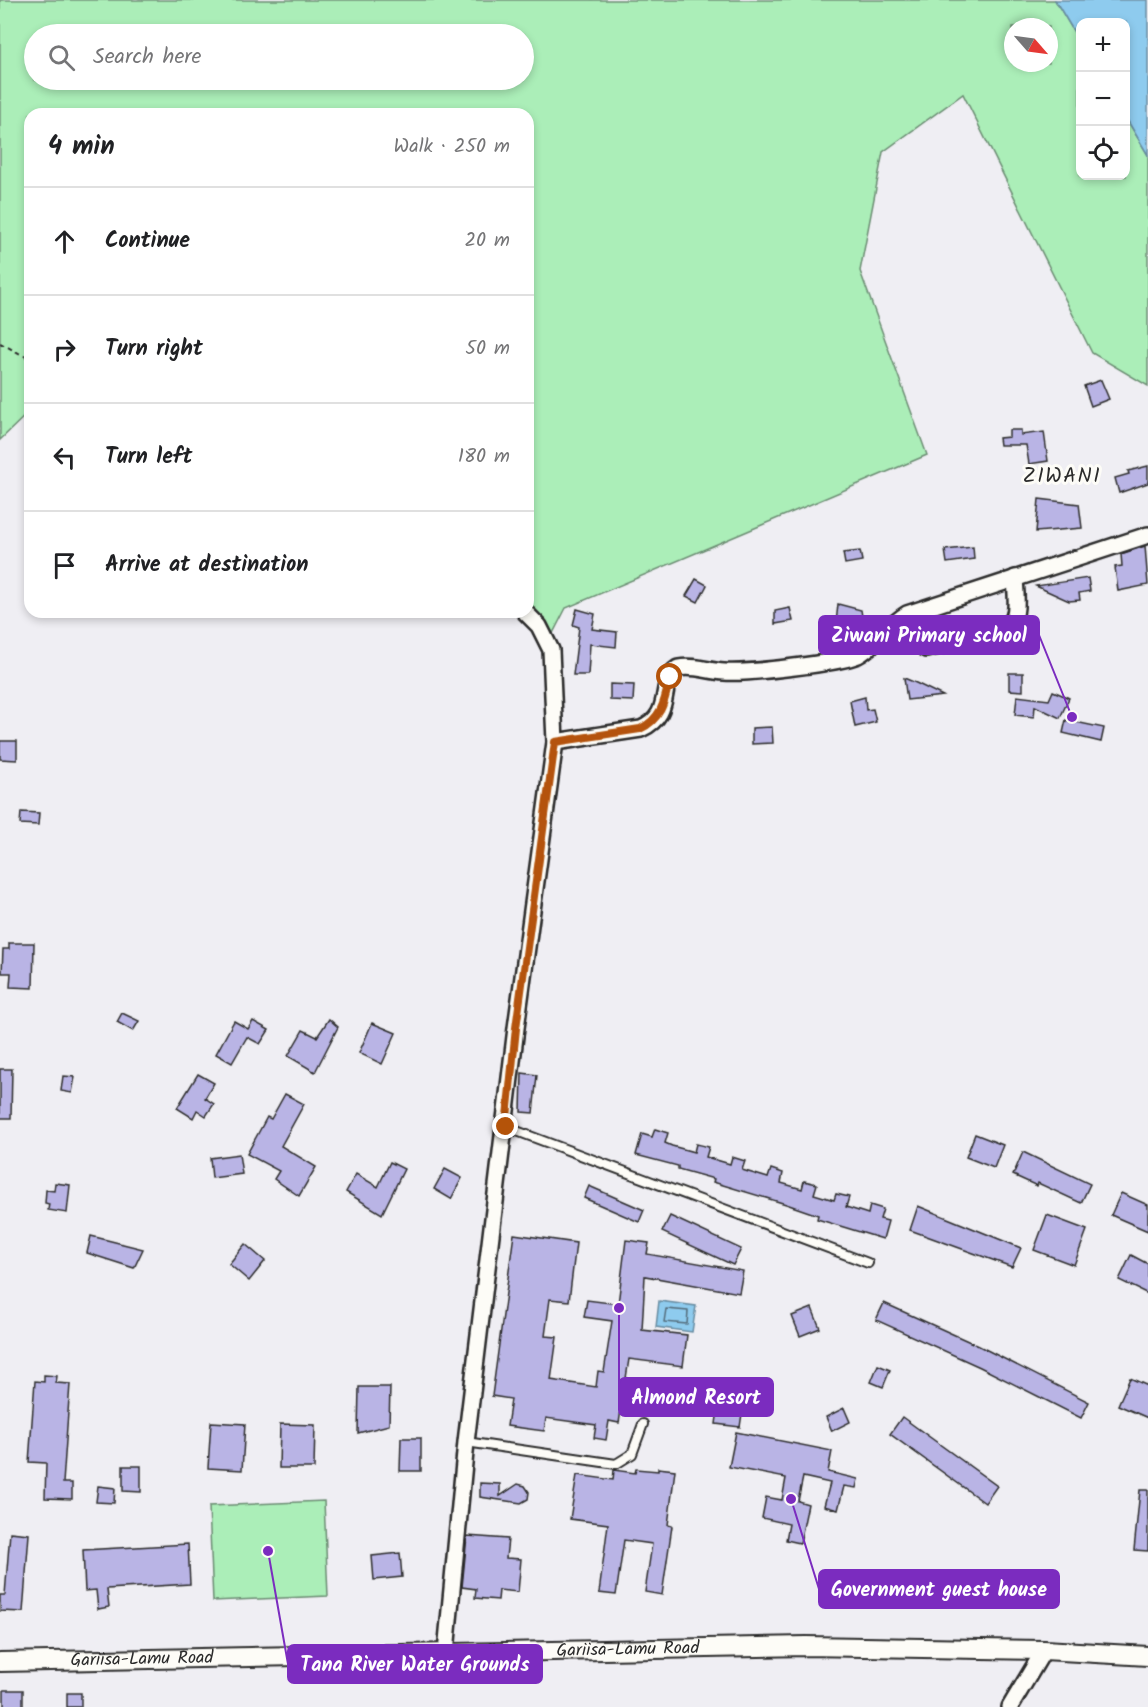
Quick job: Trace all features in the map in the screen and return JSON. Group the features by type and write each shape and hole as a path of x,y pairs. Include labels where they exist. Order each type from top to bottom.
{"street":[{"path":"555,742 640,729 653,723 661,713 670,677 678,668 695,667 725,672 845,660 868,649 886,629 907,614 1148,535"},
{"path":"926,649 1002,631 1012,626 1016,615 1015,578"},
{"path":"446,1652 466,1442 506,1127 516,1028 555,742 551,650 539,626 531,618"},
{"name":"Gariisa-Lamu Road","path":"0,1662 806,1646 1044,1650 1148,1656"},
{"path":"1010,1707 1044,1650"}],"lane":[{"path":"506,1127 868,1263"},
{"path":"466,1442 616,1464 632,1454 643,1425"}],"path":[{"path":"0,344 24,356"}],"green space":[{"path":"0,0 1055,0 1076,35 1076,180 1130,180 1130,125 1148,155 1148,386 1092,353 963,94 883,152 860,271 927,455 566,608 549,641 523,618 534,618 534,108 24,108 24,417 0,440"},
{"path":"324,1501 328,1596 213,1601 209,1506"}],"water":[{"path":"1055,0 1148,0 1148,155 1130,125 1130,18 1076,18 1076,35"},
{"path":"659,1301 696,1306 692,1332 656,1327"}],"building":[{"path":"1101,380 1109,399 1091,406 1084,386"},
{"path":"1009,430 1021,430 1021,435 1044,432 1048,461 1029,464 1026,445 1000,445 999,438 1009,437"},
{"path":"1148,466 1148,483 1119,493 1115,478 1129,474 1128,471"},
{"path":"1039,499 1079,504 1082,528 1036,532"},
{"path":"1145,546 1148,585 1118,591 1115,567 1122,566 1121,554"},
{"path":"973,547 974,559 947,563 945,550"},
{"path":"860,551 862,561 845,564 843,553"},
{"path":"1088,578 1090,591 1079,593 1080,600 1069,601 1036,586"},
{"path":"696,579 707,585 698,602 686,596"},
{"path":"838,604 861,610 864,629 835,633"},
{"path":"790,608 793,621 775,624 775,611"},
{"path":"577,609 595,614 592,629 617,632 616,647 590,644 588,675 573,675 579,627 573,625"},
{"path":"1009,673 1023,673 1023,691 1009,690"},
{"path":"904,678 916,683 943,696 907,700"},
{"path":"610,684 634,685 633,701 610,700"},
{"path":"1053,691 1069,698 1060,718 1035,706 1034,717 1015,715 1017,696 1049,700"},
{"path":"865,697 866,710 873,709 876,722 855,727 850,701"},
{"path":"1066,720 1104,728 1101,742 1063,733"},
{"path":"772,727 773,743 752,744 752,728"},
{"path":"0,741 17,741 17,760 0,759"},
{"path":"21,812 39,813 38,825 20,824"},
{"path":"9,943 34,943 33,988 10,987 11,973 2,973 3,949 9,949"},
{"path":"122,1013 139,1021 133,1031 117,1022"},
{"path":"329,1019 338,1027 315,1072 288,1056 303,1030 317,1037"},
{"path":"234,1021 248,1029 253,1021 269,1030 260,1044 247,1037 232,1063 216,1054"},
{"path":"372,1023 396,1033 382,1064 359,1053"},
{"path":"0,1069 12,1069 11,1118 0,1118"},
{"path":"522,1073 537,1075 533,1113 521,1112"},
{"path":"198,1074 214,1083 205,1098 214,1104 206,1116 197,1110 193,1118 177,1108"},
{"path":"63,1076 75,1077 72,1093 61,1091"},
{"path":"285,1094 304,1104 281,1146 316,1167 299,1196 274,1179 279,1171 247,1154 267,1117 271,1119"},
{"path":"655,1129 668,1133 665,1143 672,1146 694,1152 696,1144 709,1147 706,1157 730,1164 732,1157 745,1161 742,1170 768,1178 771,1169 783,1173 781,1183 802,1189 804,1181 817,1184 814,1194 834,1200 836,1194 849,1197 846,1207 868,1214 870,1205 883,1209 880,1219 888,1221 883,1239 817,1219 818,1215 786,1204 713,1182 714,1179 678,1169 678,1166 636,1155 642,1134 652,1137"},
{"path":"975,1134 1003,1145 994,1168 966,1157"},
{"path":"1023,1152 1090,1184 1081,1203 1038,1183 1037,1186 1013,1175"},
{"path":"239,1154 242,1174 212,1178 210,1158"},
{"path":"390,1162 404,1169 382,1214 346,1192 356,1174 378,1187"},
{"path":"445,1169 462,1178 451,1199 434,1189"},
{"path":"55,1183 70,1185 67,1213 48,1210 49,1204 45,1203 46,1190 54,1191"},
{"path":"589,1186 644,1210 639,1222 584,1198"},
{"path":"1121,1193 1148,1205 1148,1231 1111,1215"},
{"path":"918,1206 1021,1248 1012,1267 910,1230"},
{"path":"1047,1215 1087,1230 1074,1265 1034,1250"},
{"path":"670,1216 741,1249 733,1265 662,1232"},
{"path":"514,1234 576,1243 569,1301 550,1299 545,1336 557,1337 551,1380 596,1387 598,1371 604,1372 612,1321 584,1317 587,1300 618,1304 626,1240 649,1243 647,1254 743,1271 739,1293 645,1276 642,1330 687,1335 683,1366 629,1359 619,1423 609,1421 606,1440 594,1438 596,1425 546,1418 544,1431 507,1426 511,1399 492,1396"},
{"path":"91,1236 143,1249 134,1268 87,1253"},
{"path":"245,1244 265,1261 249,1281 229,1264"},
{"path":"1131,1255 1148,1264 1148,1294 1119,1280"},
{"path":"884,1303 979,1346 1089,1402 1081,1418 980,1367 876,1320"},
{"path":"812,1308 820,1328 800,1336 792,1316"},
{"path":"878,1365 890,1370 883,1387 871,1382"},
{"path":"44,1375 57,1376 56,1383 70,1384 63,1483 72,1483 72,1499 45,1498 46,1463 29,1462 35,1381 44,1382"},
{"path":"1130,1378 1148,1386 1148,1418 1118,1405"},
{"path":"359,1387 390,1387 389,1425 358,1433"},
{"path":"719,1403 743,1407 740,1427 716,1424"},
{"path":"844,1408 850,1422 832,1431 826,1417"},
{"path":"902,1417 997,1486 985,1503 890,1434"},
{"path":"211,1422 245,1424 242,1470 208,1468"},
{"path":"280,1424 315,1425 314,1468 279,1468"},
{"path":"736,1432 832,1451 828,1472 858,1479 856,1488 844,1486 838,1510 824,1506 830,1483 803,1477 798,1501 808,1504 800,1543 786,1540 789,1524 762,1518 766,1497 782,1500 786,1478 729,1467"},
{"path":"401,1438 421,1438 421,1471 400,1471"},
{"path":"123,1466 141,1466 141,1492 123,1491"},
{"path":"658,1468 675,1470 668,1525 672,1526 662,1595 645,1592 652,1544 624,1540 616,1595 599,1593 608,1524 570,1519 577,1475 613,1480 614,1470 635,1473 636,1469 658,1471"},
{"path":"480,1483 500,1484 500,1496 518,1484 525,1486 529,1492 528,1499 521,1503 480,1497"},
{"path":"98,1486 115,1488 114,1503 96,1502"},
{"path":"1140,1490 1148,1490 1148,1551 1134,1550"},
{"path":"10,1532 29,1534 23,1612 0,1611 0,1595 5,1595"},
{"path":"467,1536 508,1539 506,1558 521,1559 518,1592 499,1590 498,1600 475,1598 476,1589 462,1587"},
{"path":"188,1544 190,1584 107,1589 109,1607 98,1609 96,1590 85,1591 83,1550"},
{"path":"400,1553 402,1577 374,1580 372,1556"},
{"path":"4,1690 23,1690 23,1707 4,1707"},
{"path":"67,1693 81,1693 81,1707 67,1707"}],"place":[{"name":"Ziwani Primary school","path":"1072,717"},
{"name":"Almond Resort","path":"619,1308"},
{"name":"Government guest house","path":"791,1499"},
{"name":"Tana River Water Grounds","path":"268,1551"}],"district":[{"name":"ZIWANI","path":"1062,476"}],"route":[{"path":"506,1127 516,1028 555,742 613,731 640,729 653,723 661,713 670,677"}]}
